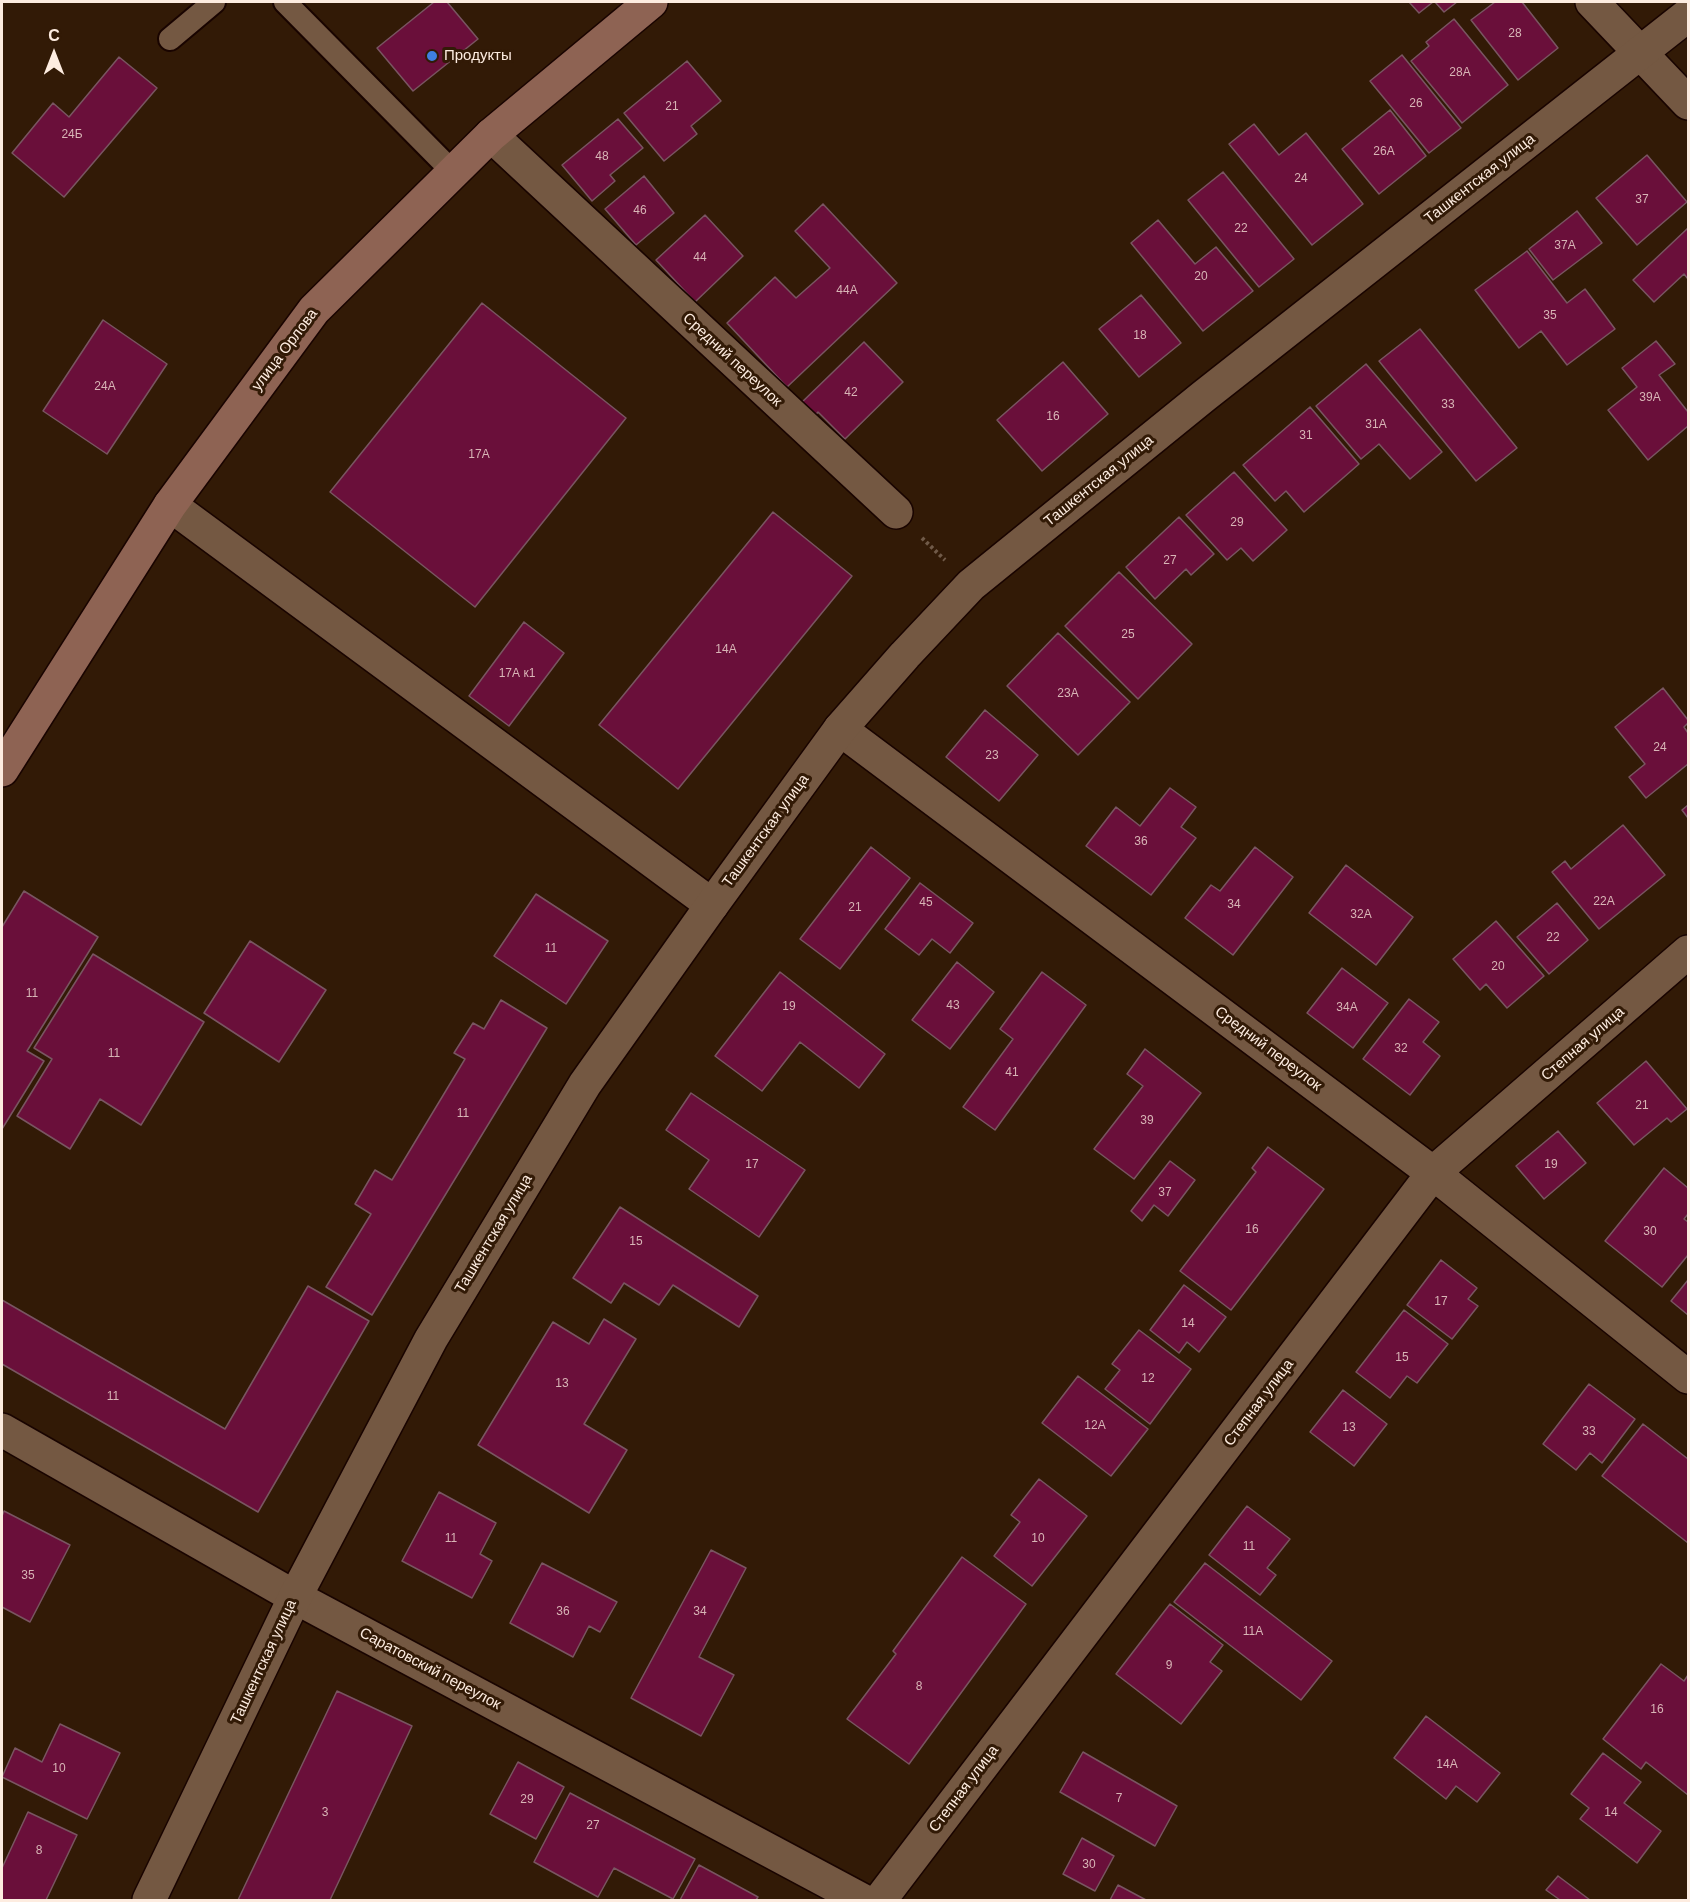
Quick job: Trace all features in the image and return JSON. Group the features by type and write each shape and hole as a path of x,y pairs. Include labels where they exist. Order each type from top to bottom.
{"main road":[{"name":"улица Орлова","path":"2,770 170,506 314,310 490,135 651,2"}],"street":[{"path":"1592,2 1689,103"},
{"name":"Ташкентская улица","path":"149,1900 295,1597 430,1340 585,1084 840,729 971,585 1204,396 1689,15"},
{"name":"Средний переулок","path":"490,135 896,512"},
{"path":"170,506 712,905"},
{"name":"Средний переулок","path":"840,729 1433,1173 1689,1377"},
{"name":"Степная улица","path":"880,1900 1433,1173 1689,952"},
{"name":"Саратовский переулок","path":"2,1430 295,1597 862,1900"}],"lane":[{"path":"170,39 214,2"},
{"path":"285,2 453,172"}],"path":[{"path":"896,512 971,585"}],"building":[{"path":"434,2 447,2 478,39 413,91 377,48"},
{"path":"1409,2 1433,2 1419,13"},
{"path":"1435,2 1457,2 1444,12"},
{"path":"1495,2 1522,2 1558,48 1518,80 1471,20"},
{"path":"1454,19 1508,85 1462,123 1411,61 1429,46 1426,42"},
{"path":"1402,55 1461,128 1429,153 1370,81"},
{"path":"119,57 157,88 64,197 12,153 53,103 69,117"},
{"path":"687,61 721,101 691,126 697,134 664,161 624,113"},
{"path":"1390,110 1426,156 1379,194 1342,149"},
{"path":"618,119 643,148 610,175 615,181 592,201 562,165"},
{"path":"1254,124 1279,155 1306,133 1363,204 1312,245 1229,144"},
{"path":"1647,155 1687,202 1637,245 1596,198"},
{"path":"1223,172 1294,259 1259,287 1188,200"},
{"path":"644,176 674,213 636,245 605,209"},
{"path":"823,204 897,283 787,387 727,323 775,277 796,298 830,268 795,231"},
{"path":"1577,211 1602,243 1553,280 1529,249"},
{"path":"705,215 743,256 695,302 656,260"},
{"path":"1158,220 1195,264 1216,247 1253,291 1203,331 1131,243"},
{"path":"1688,228 1688,279 1684,274 1654,302 1633,280"},
{"path":"1527,251 1567,303 1585,289 1615,329 1567,365 1541,331 1519,348 1475,290"},
{"path":"1141,295 1181,343 1139,377 1099,329"},
{"path":"482,303 626,418 475,607 330,492"},
{"path":"103,320 167,364 107,454 43,411"},
{"path":"1420,329 1517,448 1476,481 1379,361"},
{"path":"1656,341 1675,364 1659,375 1688,412 1688,426 1648,460 1608,410 1637,387 1622,368"},
{"path":"864,342 903,382 845,439 818,412 812,419 799,405"},
{"path":"1063,362 1108,414 1042,471 997,420"},
{"path":"1366,364 1442,452 1410,479 1379,444 1361,459 1316,406"},
{"path":"1310,407 1359,464 1304,512 1286,491 1275,501 1243,465"},
{"path":"1234,472 1287,530 1253,561 1241,548 1227,560 1186,515"},
{"path":"773,512 852,576 678,789 599,725"},
{"path":"1179,517 1214,554 1191,575 1186,569 1155,599 1126,567"},
{"path":"1119,572 1192,644 1138,699 1065,626"},
{"path":"524,622 564,653 509,726 469,696"},
{"path":"1058,633 1130,702 1078,755 1007,686"},
{"path":"1663,688 1688,720 1684,727 1688,733 1688,764 1646,798 1629,777 1645,764 1615,727"},
{"path":"985,710 1038,755 999,801 946,757"},
{"path":"1170,788 1196,807 1181,827 1196,838 1151,895 1086,846 1116,807 1140,826"},
{"path":"1688,805 1688,818 1682,810"},
{"path":"1623,825 1665,875 1599,929 1552,872 1565,861 1571,869"},
{"path":"871,847 910,878 840,969 800,939"},
{"path":"1255,847 1293,877 1233,955 1185,918 1211,885 1220,891"},
{"path":"1346,865 1413,917 1376,965 1309,913"},
{"path":"920,883 973,923 950,953 932,939 919,955 885,929"},
{"path":"24,891 98,937 27,1051 44,1061 2,1129 2,927"},
{"path":"536,894 608,941 566,1004 494,956"},
{"path":"1557,903 1588,940 1549,974 1517,937"},
{"path":"1496,921 1544,976 1507,1008 1486,984 1480,990 1453,959"},
{"path":"250,941 326,990 279,1062 204,1013"},
{"path":"93,954 204,1022 141,1125 100,1099 70,1149 17,1116 52,1059 34,1048"},
{"path":"957,962 994,992 950,1049 912,1020"},
{"path":"1342,968 1388,1003 1353,1048 1307,1013"},
{"path":"780,972 885,1054 859,1088 800,1042 762,1091 715,1056"},
{"path":"1042,972 1086,1005 995,1130 963,1107 1013,1039 1000,1029"},
{"path":"1409,999 1439,1022 1423,1042 1440,1056 1410,1095 1363,1059"},
{"path":"501,1000 547,1028 372,1315 326,1287 371,1214 355,1204 375,1170 392,1180 465,1059 454,1053 473,1023 484,1029"},
{"path":"1145,1049 1201,1093 1134,1179 1094,1149 1143,1086 1127,1074"},
{"path":"1646,1061 1687,1109 1671,1122 1667,1118 1634,1145 1597,1103"},
{"path":"691,1093 805,1170 759,1237 689,1189 709,1160 666,1130"},
{"path":"1558,1131 1586,1163 1544,1199 1516,1166"},
{"path":"1268,1147 1324,1189 1231,1310 1180,1271 1256,1172 1252,1168"},
{"path":"1170,1161 1195,1180 1168,1216 1154,1205 1142,1221 1131,1211"},
{"path":"1664,1168 1688,1188 1688,1214 1684,1219 1688,1222 1688,1255 1662,1287 1605,1241"},
{"path":"620,1207 758,1296 739,1327 673,1285 659,1305 624,1283 611,1303 573,1278"},
{"path":"1441,1260 1477,1288 1468,1299 1478,1306 1452,1339 1407,1305"},
{"path":"1688,1280 1688,1315 1671,1301"},
{"path":"1184,1285 1226,1317 1199,1352 1187,1342 1179,1353 1150,1330"},
{"path":"308,1286 369,1321 258,1512 2,1364 2,1300 225,1429"},
{"path":"1404,1310 1448,1344 1417,1383 1407,1376 1390,1398 1356,1372"},
{"path":"604,1319 636,1339 584,1424 627,1450 589,1513 478,1445 553,1322 589,1344"},
{"path":"1139,1330 1191,1369 1150,1424 1105,1389 1120,1370 1112,1364"},
{"path":"1078,1376 1148,1429 1111,1476 1042,1423"},
{"path":"1589,1384 1635,1419 1602,1463 1590,1453 1576,1470 1543,1444"},
{"path":"1343,1390 1387,1424 1354,1466 1310,1432"},
{"path":"1643,1424 1688,1459 1688,1543 1602,1476"},
{"path":"1039,1479 1087,1516 1032,1586 994,1556 1020,1522 1011,1515"},
{"path":"439,1492 496,1523 480,1554 492,1561 472,1598 402,1561"},
{"path":"1247,1506 1290,1539 1267,1568 1276,1575 1260,1595 1209,1555"},
{"path":"4,1511 70,1545 30,1622 2,1607 2,1516"},
{"path":"711,1550 746,1568 699,1657 734,1675 701,1736 631,1698"},
{"path":"962,1557 1026,1604 909,1764 847,1719 896,1654 893,1651"},
{"path":"542,1563 617,1602 600,1632 589,1626 573,1657 510,1623"},
{"path":"1205,1563 1332,1661 1301,1700 1174,1602"},
{"path":"1170,1604 1223,1645 1210,1662 1222,1671 1181,1724 1116,1674"},
{"path":"1661,1664 1684,1681 1688,1675 1688,1795 1646,1762 1641,1769 1603,1739"},
{"path":"337,1691 412,1726 330,1900 238,1900"},
{"path":"1426,1716 1500,1773 1477,1802 1456,1786 1446,1799 1394,1758"},
{"path":"60,1724 120,1753 87,1819 2,1777 15,1748 42,1762"},
{"path":"1083,1752 1177,1806 1155,1846 1060,1792"},
{"path":"1603,1753 1641,1782 1624,1803 1661,1831 1637,1863 1580,1819 1589,1808 1571,1794"},
{"path":"518,1762 564,1787 536,1839 490,1814"},
{"path":"570,1793 695,1859 673,1899 614,1868 598,1897 534,1862"},
{"path":"28,1812 77,1835 46,1900 2,1900 2,1868"},
{"path":"1082,1838 1114,1856 1095,1891 1063,1874"},
{"path":"699,1865 758,1897 756,1900 680,1900"},
{"path":"1558,1876 1590,1900 1560,1900 1546,1890"},
{"path":"1118,1885 1146,1900 1110,1900"}],"place":[{"name":"Продукты","path":"432,56"}]}
